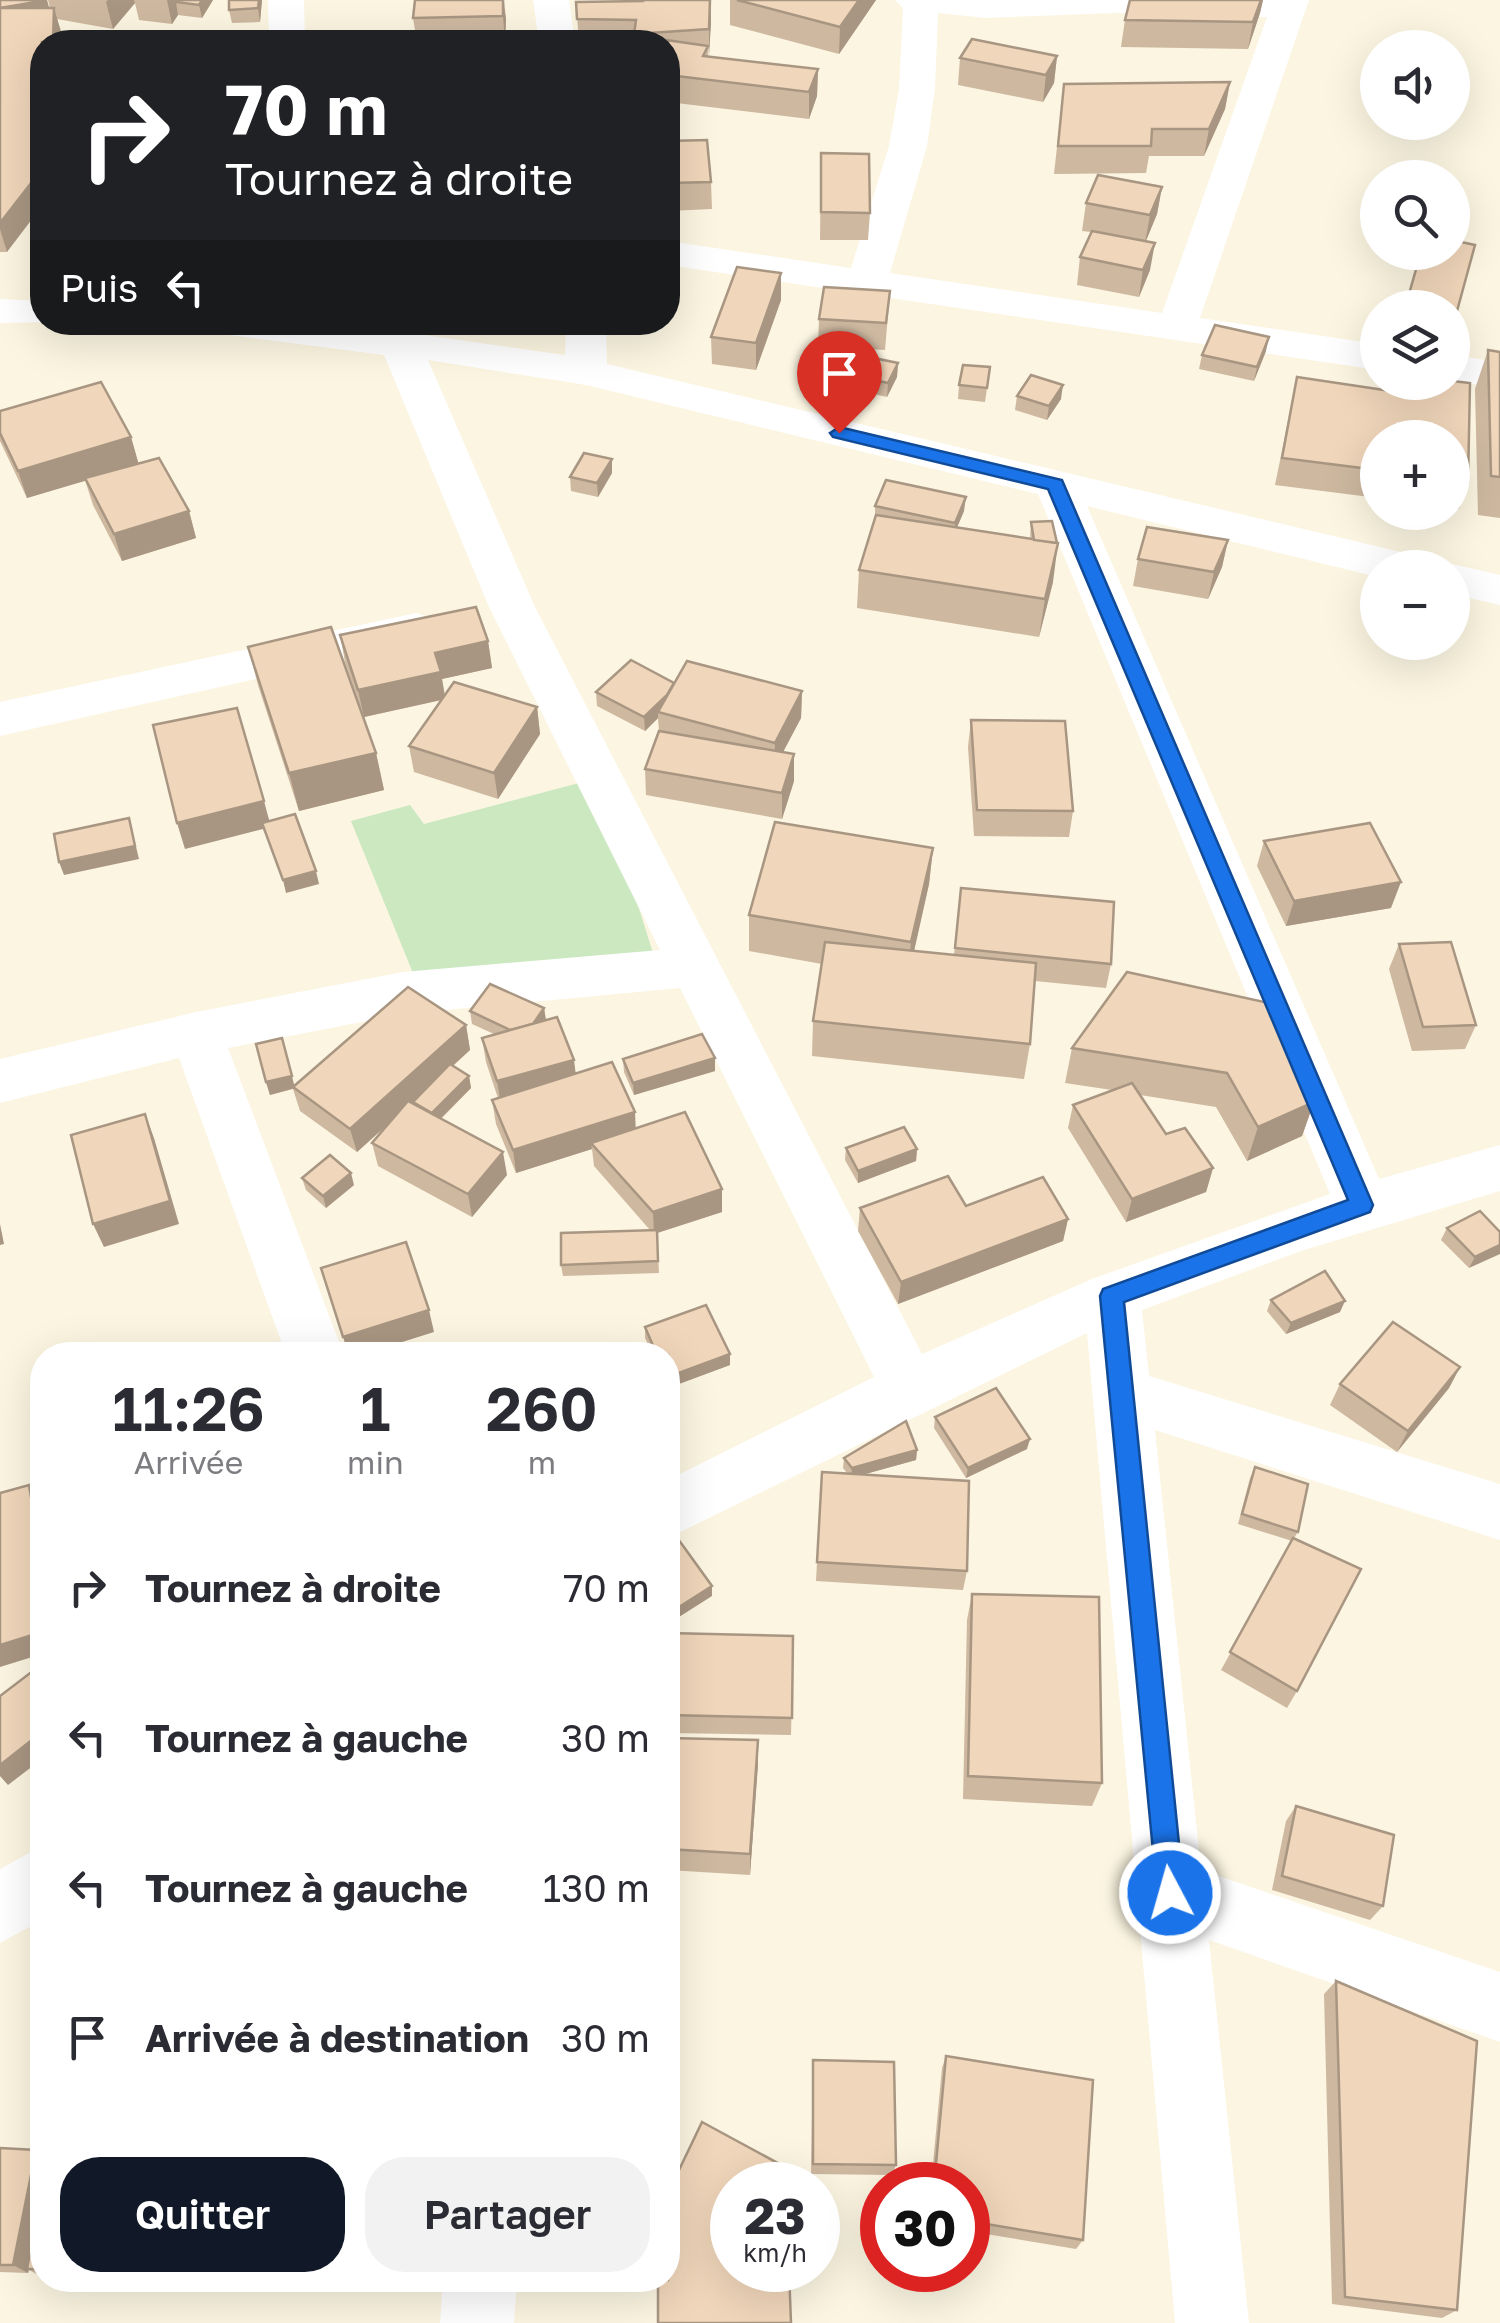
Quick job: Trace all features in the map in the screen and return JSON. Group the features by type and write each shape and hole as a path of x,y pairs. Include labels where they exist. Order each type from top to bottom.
{"street":[{"path":"286,0 287,30"},
{"path":"551,0 556,30"},
{"path":"867,282 908,146 917,89 917,2 1290,4 1177,327"},
{"path":"680,255 1360,353"},
{"path":"0,311 30,312"},
{"path":"320,335 400,342 586,372 1360,557"},
{"path":"586,335 586,372"},
{"path":"400,342 482,614 694,967 909,1387"},
{"path":"1470,367 1498,365"},
{"path":"1056,484 1362,1205"},
{"path":"1470,583 1500,590"},
{"path":"0,719 482,614"},
{"path":"0,1081 319,1006 448,986 694,967"},
{"path":"196,1033 310,1342"},
{"path":"680,1504 909,1387 1112,1296 1362,1205 1500,1168"},
{"path":"1112,1296 1212,2323"},
{"path":"1121,1392 1500,1512"},
{"path":"0,1908 30,1888"},
{"path":"1170,1893 1500,2007"},
{"path":"477,2323 479,2292"}],"green space":[{"path":"598,778 658,969 417,983 351,821 410,805 424,824"}],"building":[{"path":"0,0 47,0 0,8"},
{"path":"177,0 202,0 199,5"},
{"path":"229,0 259,0 258,8 229,10"},
{"path":"415,0 503,0 503,16 413,18"},
{"path":"710,0 709,29 635,30 636,20 577,19 576,2"},
{"path":"737,0 859,0 840,27"},
{"path":"1130,0 1261,0 1253,22 1125,20"},
{"path":"0,8 54,8 53,30 30,30 30,184 0,223"},
{"path":"972,39 1057,56 1046,75 960,58"},
{"path":"680,42 708,46 703,56 818,69 809,92 680,76"},
{"path":"1230,82 1209,129 1152,129 1151,146 1058,146 1064,84"},
{"path":"707,140 711,182 680,183 680,141"},
{"path":"821,153 869,154 870,213 821,212"},
{"path":"1098,175 1162,187 1150,215 1086,203"},
{"path":"1092,231 1155,243 1143,270 1080,257"},
{"path":"737,267 781,273 756,343 711,337"},
{"path":"1416,270 1468,270 1463,290 1410,290"},
{"path":"824,287 890,291 886,323 819,319"},
{"path":"1215,325 1269,337 1257,367 1202,355"},
{"path":"825,348 898,363 888,383 815,367"},
{"path":"1488,350 1500,352 1500,477 1491,476"},
{"path":"963,365 990,367 987,388 959,385"},
{"path":"1031,375 1063,385 1049,406 1017,396"},
{"path":"1297,377 1360,386 1360,400 1470,400 1469,420 1360,420 1360,468 1282,458"},
{"path":"101,382 131,437 18,471 0,433 0,411"},
{"path":"584,453 612,459 597,483 570,477"},
{"path":"159,458 189,511 114,534 85,478"},
{"path":"886,480 966,497 955,523 875,506"},
{"path":"876,515 1058,543 1045,599 859,570"},
{"path":"1052,521 1057,543 1034,540 1031,522"},
{"path":"1147,527 1228,540 1214,572 1138,559"},
{"path":"476,607 488,641 435,653 441,672 358,690 340,635"},
{"path":"331,627 376,753 289,773 248,647"},
{"path":"631,660 674,683 644,717 596,692"},
{"path":"687,661 802,691 775,743 658,712"},
{"path":"454,682 537,707 494,773 409,746"},
{"path":"237,708 264,801 177,823 153,725"},
{"path":"971,720 1065,721 1073,811 977,810"},
{"path":"659,731 794,754 782,793 645,769"},
{"path":"295,814 316,871 283,880 262,823"},
{"path":"129,818 135,846 59,862 54,834"},
{"path":"775,822 933,848 911,942 749,915"},
{"path":"1370,823 1401,882 1294,901 1264,841"},
{"path":"961,888 1114,902 1111,964 955,948"},
{"path":"825,942 1036,963 1030,1044 813,1021"},
{"path":"1451,942 1476,1025 1423,1027 1399,944"},
{"path":"1127,972 1273,1004 1314,1102 1258,1127 1227,1073 1072,1048"},
{"path":"490,984 544,1008 533,1024 510,1030 470,1011"},
{"path":"408,987 466,1025 350,1129 293,1087"},
{"path":"557,1017 574,1060 497,1081 482,1038"},
{"path":"702,1034 715,1058 633,1083 623,1059"},
{"path":"282,1038 292,1076 266,1082 256,1044"},
{"path":"612,1062 635,1112 513,1150 492,1100"},
{"path":"450,1064 469,1076 432,1113 413,1102"},
{"path":"1132,1083 1166,1134 1185,1128 1213,1168 1132,1199 1073,1105"},
{"path":"408,1101 503,1152 468,1194 372,1143"},
{"path":"685,1112 722,1189 653,1212 591,1143"},
{"path":"145,1114 170,1201 93,1224 71,1135"},
{"path":"904,1127 917,1149 858,1171 846,1148"},
{"path":"330,1155 351,1173 323,1196 302,1178"},
{"path":"948,1176 966,1206 1043,1177 1068,1219 901,1282 860,1208"},
{"path":"1480,1211 1500,1232 1500,1245 1475,1257 1447,1228"},
{"path":"657,1230 658,1261 561,1265 561,1233"},
{"path":"406,1242 429,1310 343,1337 321,1268"},
{"path":"1325,1271 1345,1301 1291,1323 1271,1300"},
{"path":"706,1305 730,1354 680,1373 680,1342 651,1342 645,1327"},
{"path":"1393,1322 1460,1367 1408,1431 1340,1384"},
{"path":"996,1388 1030,1439 968,1468 935,1417"},
{"path":"906,1421 917,1450 852,1468 844,1458"},
{"path":"1255,1467 1308,1484 1298,1532 1242,1514"},
{"path":"822,1472 969,1481 967,1571 817,1562"},
{"path":"29,1485 30,1636 0,1645 0,1493"},
{"path":"1293,1538 1361,1569 1297,1691 1230,1652"},
{"path":"680,1542 712,1586 680,1606"},
{"path":"972,1594 1099,1597 1102,1783 968,1776"},
{"path":"680,1633 793,1636 792,1718 680,1715"},
{"path":"30,1673 30,1741 0,1765 0,1696"},
{"path":"680,1738 758,1740 750,1854 680,1850"},
{"path":"1296,1806 1394,1835 1383,1906 1282,1876"},
{"path":"1336,1981 1477,2041 1457,2310 1345,2297"},
{"path":"946,2056 1093,2080 1083,2240 990,2225 990,2162 936,2162"},
{"path":"813,2060 894,2062 896,2162 813,2162"},
{"path":"702,2122 776,2162 710,2162 710,2292 790,2292 791,2323 658,2323 658,2292 680,2292 680,2168"},
{"path":"0,2148 30,2150 30,2180 13,2265 0,2265"}],"route":[{"path":"839,433 1056,484 1362,1205 1112,1296 1170,1893"}]}
